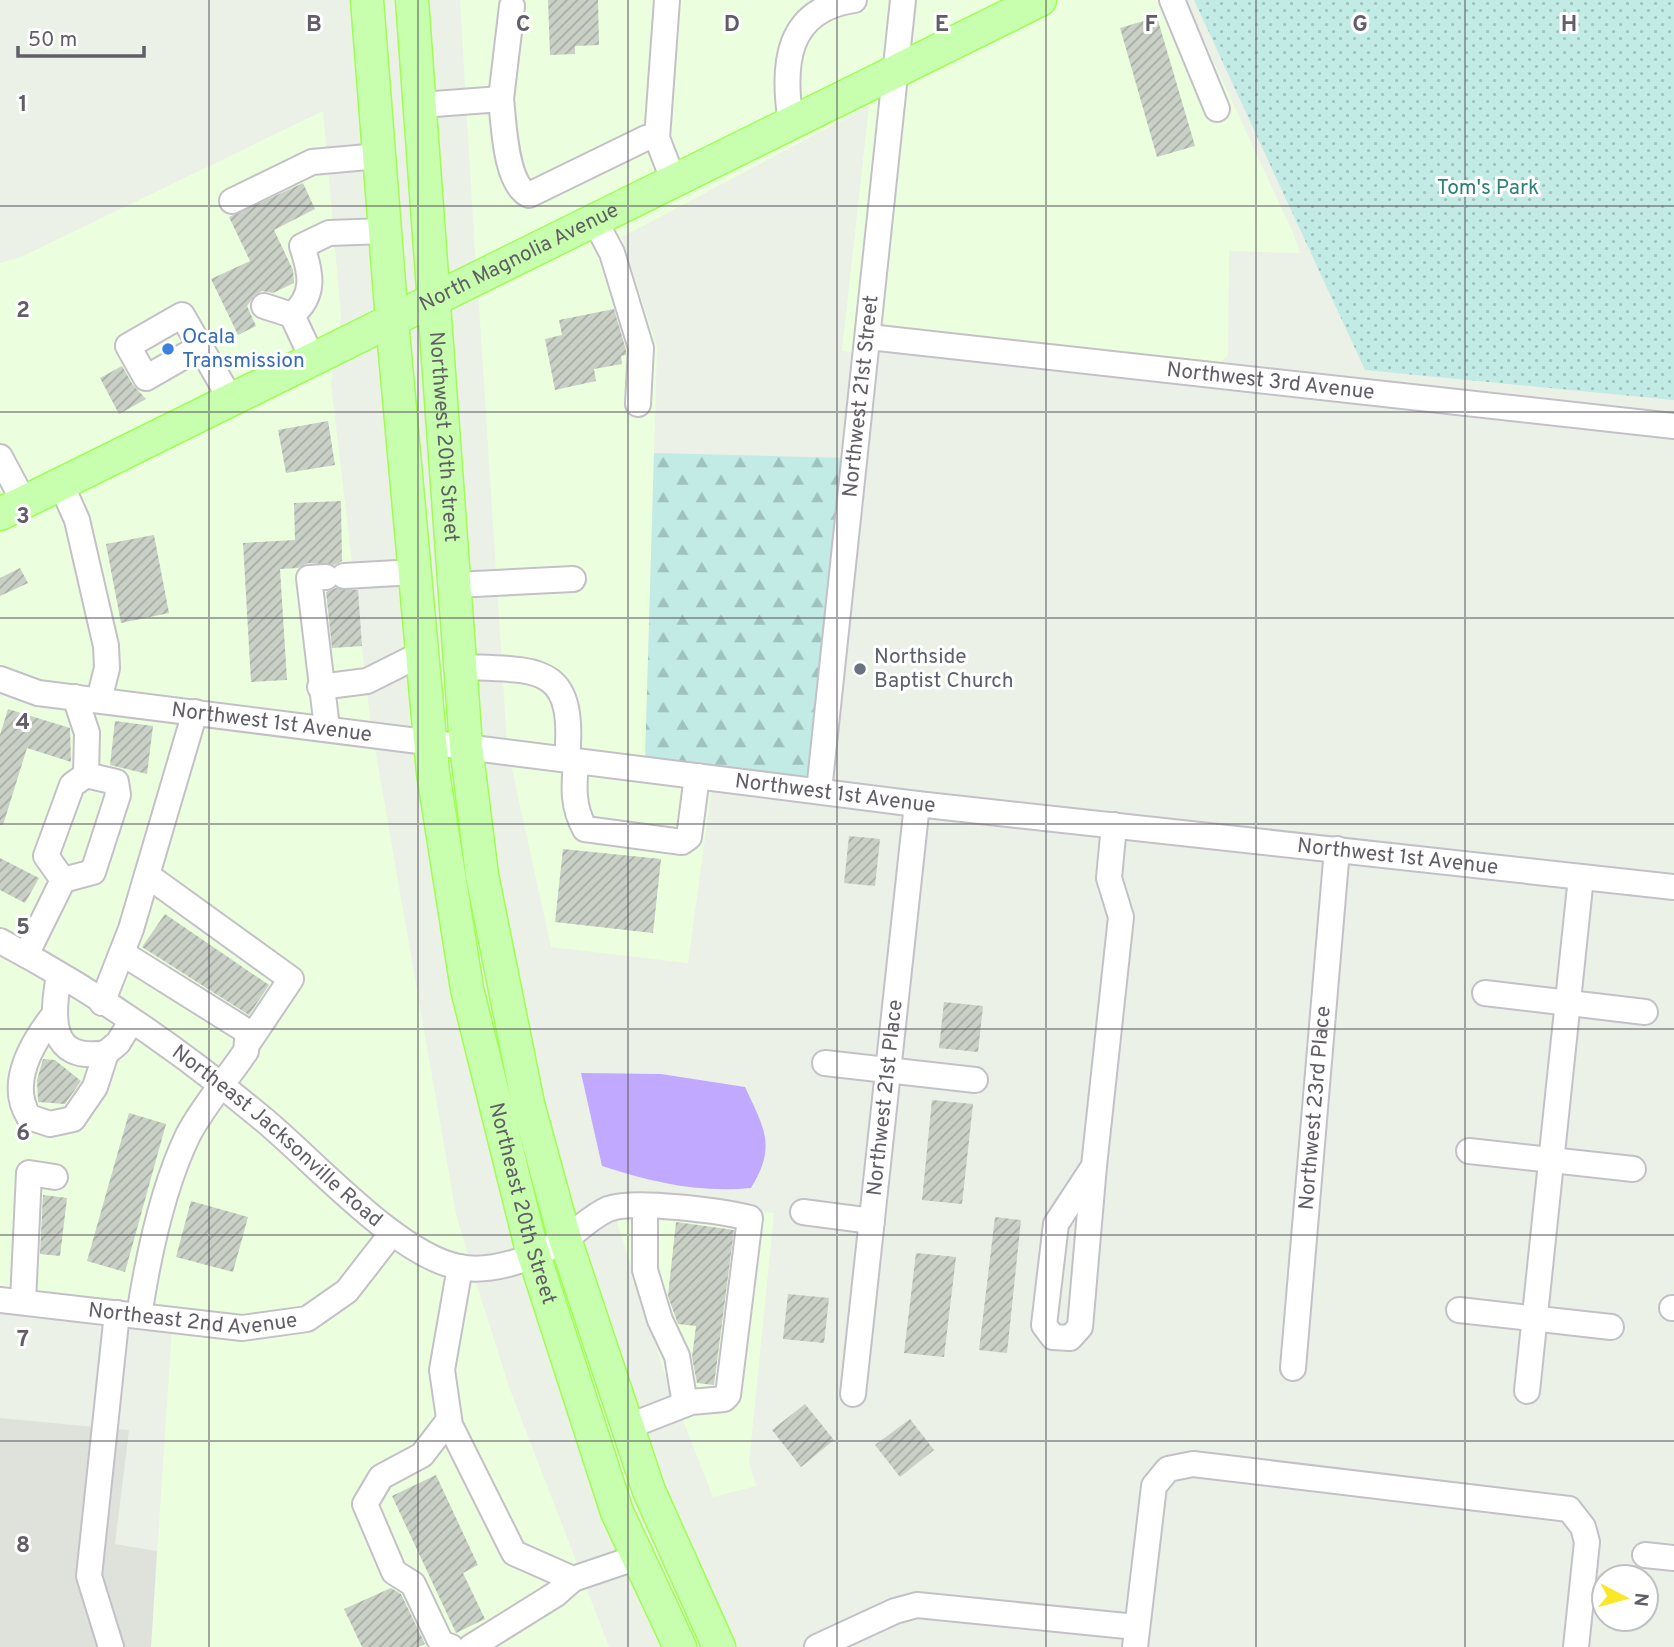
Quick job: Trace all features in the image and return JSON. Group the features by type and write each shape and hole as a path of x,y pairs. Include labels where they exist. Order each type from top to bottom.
{"main road":[{"name":"Northwest 20th Street","path":"367,0 392,321 431,741"},
{"name":"Northwest 20th Street","path":"412,0 436,300 466,746"},
{"name":"North Magnolia Avenue","path":"12,508 1040,0"},
{"name":"Northeast 20th Street","path":"431,741 467,989 496,1113 535,1255 617,1512 680,1647"},
{"name":"Northeast 20th Street","path":"466,746 482,875 503,983 528,1104 565,1239 649,1491 719,1647"}],"street":[{"path":"667,0 657,138 674,182"},
{"path":"791,123 785,82 794,38 808,20 828,7 854,0"},
{"name":"Northwest 21st Street","path":"819,791 903,0"},
{"path":"1172,0 1217,108"},
{"path":"512,6 501,99 513,179 521,191 529,195 646,138 657,138"},
{"path":"421,105 501,99"},
{"path":"232,201 312,162 379,156"},
{"path":"595,220 611,253 641,348 638,404"},
{"path":"292,315 304,305 312,277 303,246 329,233 385,231"},
{"path":"264,306 292,315 313,359"},
{"name":"Northwest 3rd Avenue","path":"869,337 1674,426"},
{"path":"200,347 231,400"},
{"path":"0,457 12,508"},
{"path":"61,484 77,520 106,646 107,668 99,700"},
{"path":"327,728 309,578 415,572"},
{"path":"455,585 573,579"},
{"path":"320,687 367,681 423,653"},
{"path":"461,667 532,669 549,678 566,708 570,725 573,797 576,813 585,829 682,842 689,837 697,776"},
{"name":"Northwest 1st Avenue","path":"0,679 38,693 917,804 1674,887"},
{"path":"75,698 87,733 86,775"},
{"path":"102,1003 122,953 147,875 195,712"},
{"path":"26,955 63,880 93,872 118,795 116,782 86,775 72,785 46,856 63,880"},
{"name":"Northwest 21st Place","path":"853,1394 917,804"},
{"path":"1094,1166 1056,1224 1044,1325 1053,1337 1070,1338 1080,1327 1121,917 1109,878 1114,825"},
{"name":"Northwest 23rd Place","path":"1293,1368 1337,849"},
{"path":"111,1647 89,1576 128,1315 189,1134 291,979 147,875"},
{"path":"1527,1391 1581,877"},
{"name":"Northeast Jacksonville Road","path":"0,941 59,975 131,1022 222,1087 262,1118 412,1249 460,1268 490,1268 535,1255 565,1239 608,1209 628,1204 750,1218 728,1395 724,1399 685,1404"},
{"path":"122,953 248,1032 250,1040"},
{"path":"59,975 53,1016 63,1043 78,1052 106,1053"},
{"path":"1485,993 1644,1012"},
{"path":"53,1016 33,1041 21,1082 20,1104 29,1117 50,1124 73,1119 95,1087 106,1053 118,1043 131,1022"},
{"path":"825,1063 975,1080"},
{"path":"1469,1151 1633,1169"},
{"path":"12,1301 29,1173 55,1177"},
{"path":"627,1427 685,1404 677,1356 660,1320 645,1270 645,1206"},
{"path":"803,1212 872,1221"},
{"name":"Northeast 2nd Avenue","path":"12,1301 243,1328 307,1319 347,1292 392,1233"},
{"path":"460,1268 442,1370 449,1420 514,1553 573,1579"},
{"path":"1459,1310 1611,1327"},
{"path":"449,1420 422,1455 381,1477 365,1504 394,1572 413,1584 441,1643 451,1647"},
{"path":"817,1647 895,1611 917,1605 1135,1637 1154,1486 1168,1469 1193,1464 1569,1509 1583,1527 1587,1542 1576,1647"},
{"path":"1644,1555 1674,1558"},
{"path":"471,1647 556,1594 573,1579 638,1557"}],"shaded area":[{"path":"460,0 893,0 886,65 476,270"},
{"path":"913,0 1019,0 907,55"},
{"path":"1060,0 1185,0 1293,233 1300,253 1229,251 1228,355 1215,367 879,329 905,76"},
{"path":"884,86 857,353 842,351 869,106 622,237 657,347 645,761 507,743 478,289"},
{"path":"323,111 341,316 338,337 0,504 0,263 21,257"},
{"path":"335,359 331,384 371,725 40,685 0,668 0,524"},
{"path":"0,688 374,743 456,1214 469,1259 417,1242 0,932"},
{"path":"510,760 712,786 688,963 551,947"},
{"path":"0,951 151,1044 255,1124 380,1234 340,1286 303,1311 242,1319 0,1291"},
{"path":"581,1073 661,1074 745,1087 758,1114 766,1148 764,1160 751,1188 712,1189 675,1185 602,1166"},
{"path":"609,1196 774,1213 749,1463 756,1486 713,1497 663,1369"},
{"path":"394,1246 474,1276 509,1387 581,1574 550,1588 462,1642 449,1637 402,1567 376,1505 389,1483 430,1460 463,1418 447,1408 415,1448 357,1500 433,1647 151,1647 172,1328 309,1327"},
{"path":"0,1418 95,1427 101,1647 0,1647"},
{"path":"115,1429 129,1430 115,1544 157,1551 151,1647 121,1647 99,1575"},
{"path":"584,1582 609,1647 488,1647"}],"green space":[{"name":"Tom's Park","path":"1194,0 1674,0 1674,400 1365,370"},
{"path":"654,453 846,458 810,781 645,761"}],"building":[{"path":"548,0 598,0 599,45 575,46 575,54 550,55"},
{"path":"1157,17 1195,146 1157,157 1120,28"},
{"path":"303,183 315,209 274,230 293,270 294,283 273,293 262,291 254,296 247,306 256,326 238,335 211,279 250,261 229,217"},
{"path":"614,309 626,350 626,355 621,356 622,364 594,369 596,381 555,390 545,339 562,335 559,320"},
{"path":"122,366 133,385 146,399 119,414 100,378"},
{"path":"328,421 335,465 286,473 278,430"},
{"path":"341,501 342,561 334,565 308,563 298,568 280,569 287,680 251,682 243,543 295,540 294,503"},
{"path":"154,535 169,613 121,623 106,544"},
{"path":"20,568 28,583 0,596 0,578"},
{"path":"336,588 358,590 362,646 332,648 326,592"},
{"path":"8,709 70,728 71,762 27,748 3,825 0,825 0,735"},
{"path":"115,721 153,726 147,774 110,765"},
{"path":"849,836 880,839 875,886 844,883"},
{"path":"563,849 661,859 653,933 555,922"},
{"path":"0,858 39,878 25,903 0,890"},
{"path":"165,914 269,985 249,1015 142,947"},
{"path":"944,1002 983,1006 978,1052 939,1048"},
{"path":"43,1059 55,1060 81,1081 65,1104 38,1102 37,1080"},
{"path":"932,1100 973,1104 962,1204 922,1200"},
{"path":"129,1113 166,1124 125,1272 87,1261"},
{"path":"43,1195 67,1198 60,1256 40,1254"},
{"path":"191,1201 248,1217 233,1272 176,1257"},
{"path":"995,1217 1021,1220 1007,1353 979,1350"},
{"path":"676,1222 734,1230 714,1385 697,1383 692,1357 696,1326 678,1324 668,1296"},
{"path":"916,1253 956,1257 944,1357 904,1353"},
{"path":"788,1294 829,1298 824,1343 783,1339"},
{"path":"805,1404 834,1440 801,1467 772,1430"},
{"path":"910,1419 934,1450 900,1477 875,1445"},
{"path":"436,1475 478,1565 463,1573 485,1619 456,1633 392,1496"},
{"path":"391,1588 401,1594 425,1644 418,1647 362,1647 344,1609"}],"place":[{"name":"Ocala Transmission","path":"168,349"},
{"name":"Northside Baptist Church","path":"860,669"}]}
